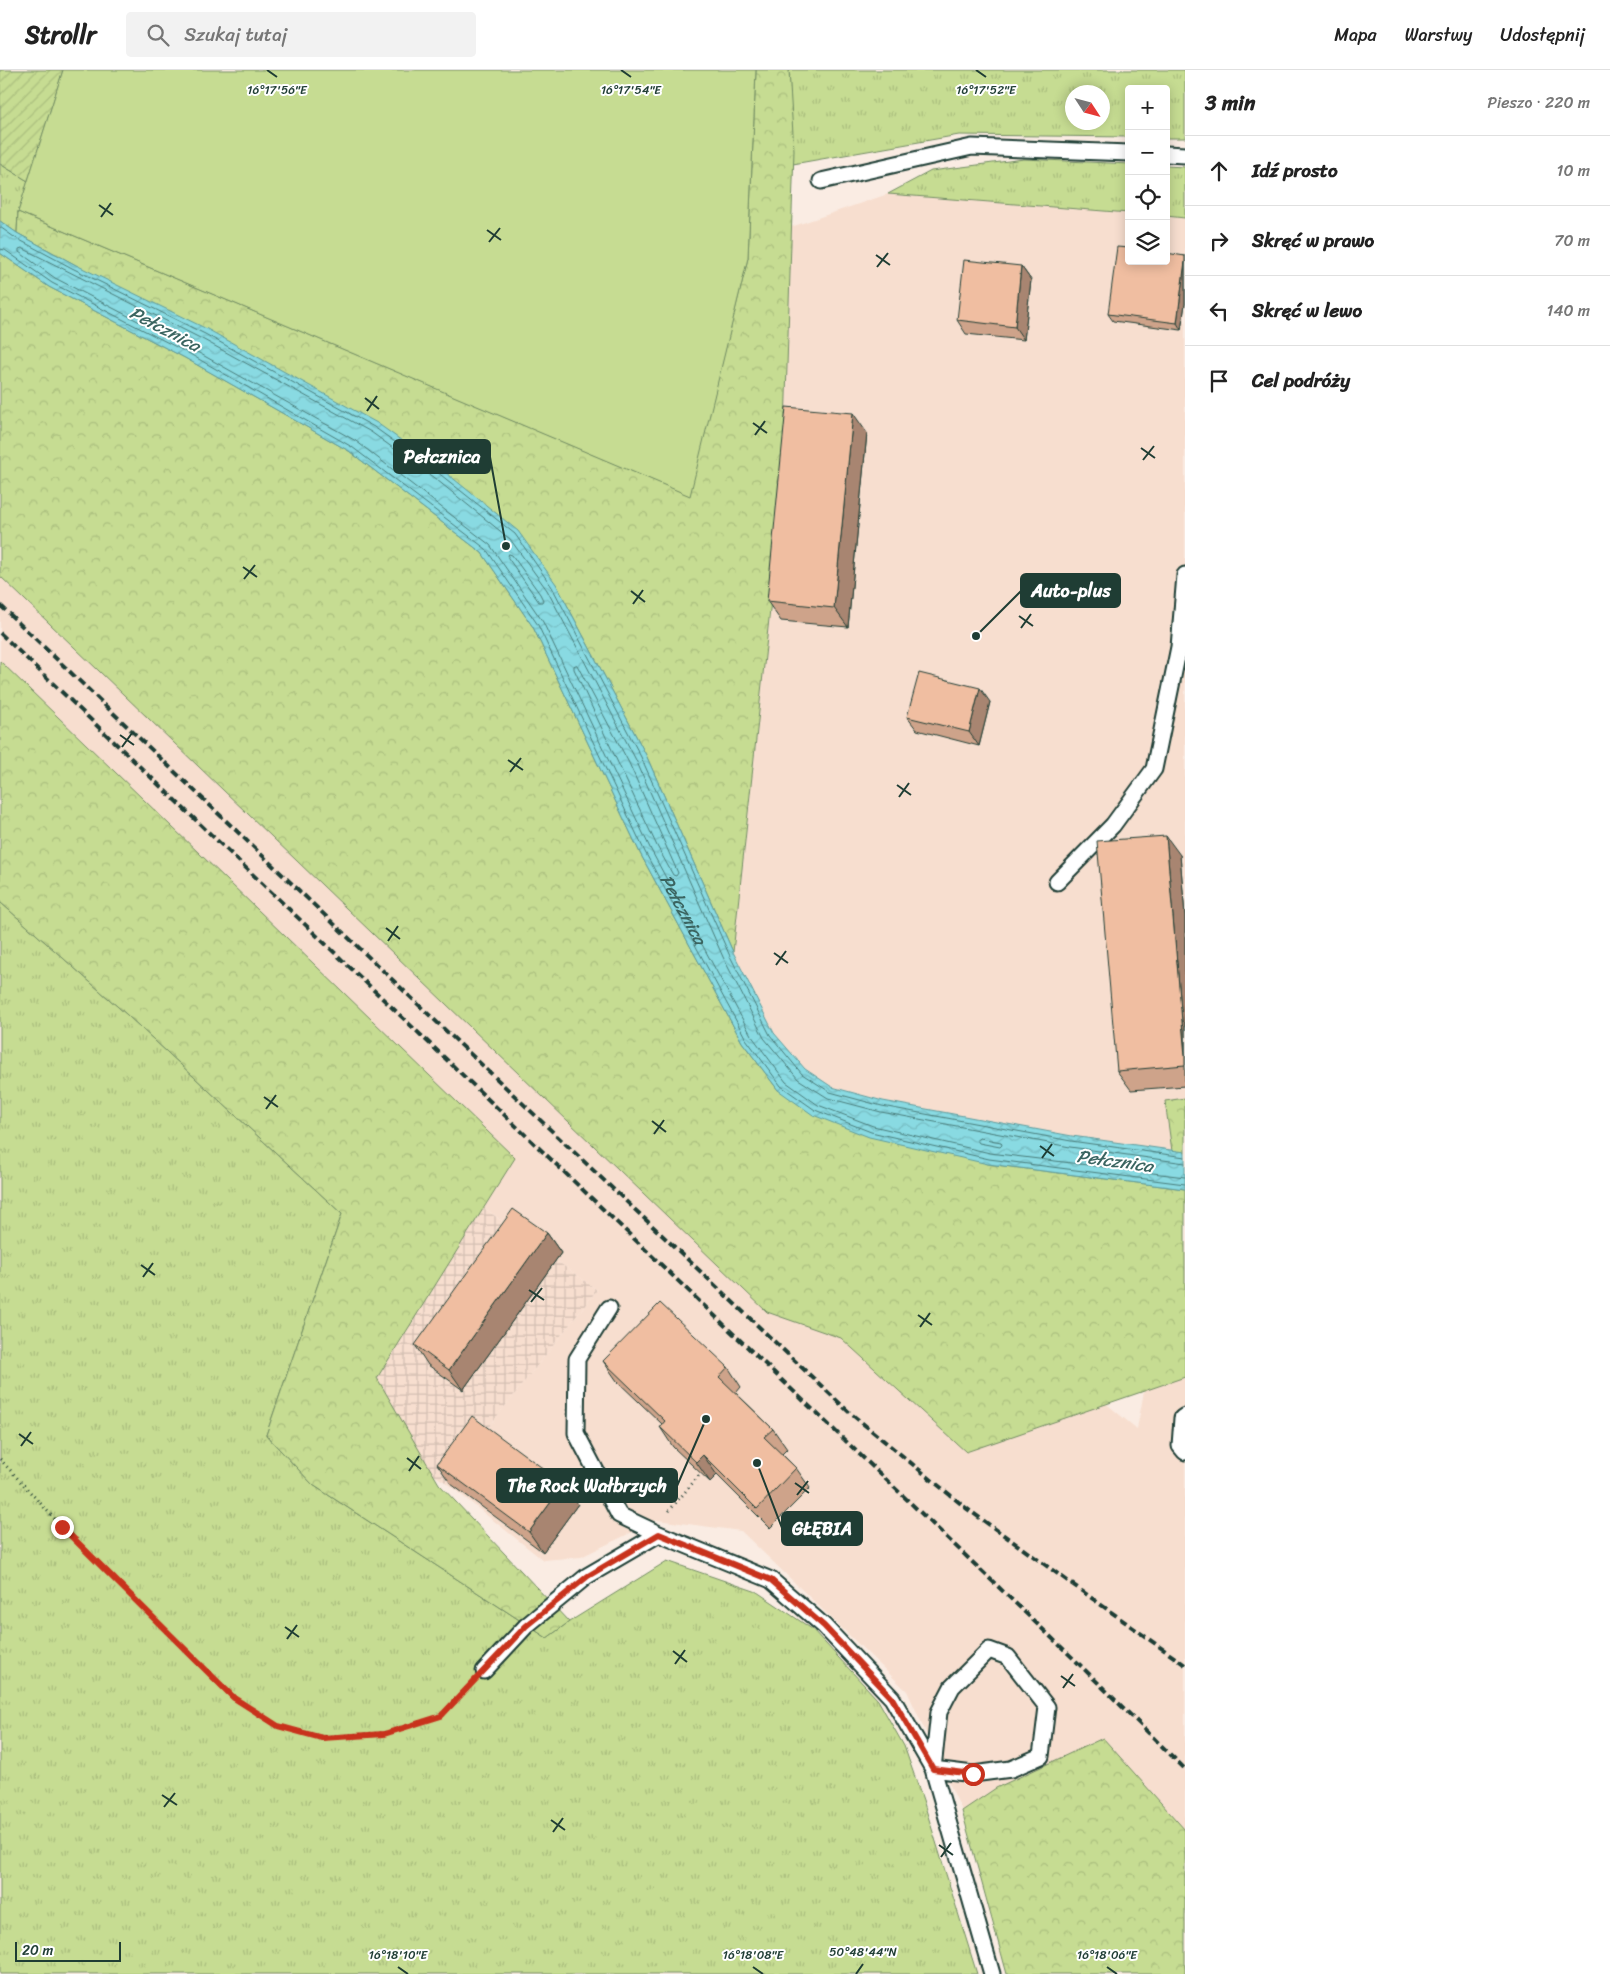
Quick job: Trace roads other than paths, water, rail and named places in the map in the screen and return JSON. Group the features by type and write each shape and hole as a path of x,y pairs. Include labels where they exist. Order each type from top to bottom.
{"lane":[{"path":"821,181 972,147 1125,153"},
{"path":"1170,154 1185,155"},
{"path":"1057,882 1113,825 1154,769 1179,647 1185,575"},
{"path":"609,1308 577,1359 576,1433 619,1515 659,1534 771,1580 824,1626 892,1698 933,1769 992,1974"},
{"path":"1185,1416 1182,1418 1180,1446 1185,1452"},
{"path":"484,1671 526,1626 588,1576 659,1534"},
{"path":"989,1650 1008,1657 1047,1707 1041,1756 1010,1769 973,1774 933,1769 939,1712 952,1688 989,1650"}],"water":[{"path":"0,221 17,233 74,264 207,329 377,423 444,471 518,531 556,584 646,755 733,952 774,1033 805,1069 832,1087 883,1101 1072,1136 1185,1152 1185,1189 988,1164 869,1137 813,1115 778,1090 742,1042 641,855 533,627 482,553 349,451 185,358 49,287 0,253"}],"railway":[{"path":"0,605 850,1413 966,1508 1185,1665"},
{"path":"0,633 1077,1662 1185,1769"}],"place":[{"name":"Pełcznica","path":"506,546"},
{"name":"Auto-plus","path":"976,636"},
{"name":"The Rock Wałbrzych","path":"706,1419"},
{"name":"GŁĘBIA","path":"757,1463"}]}
